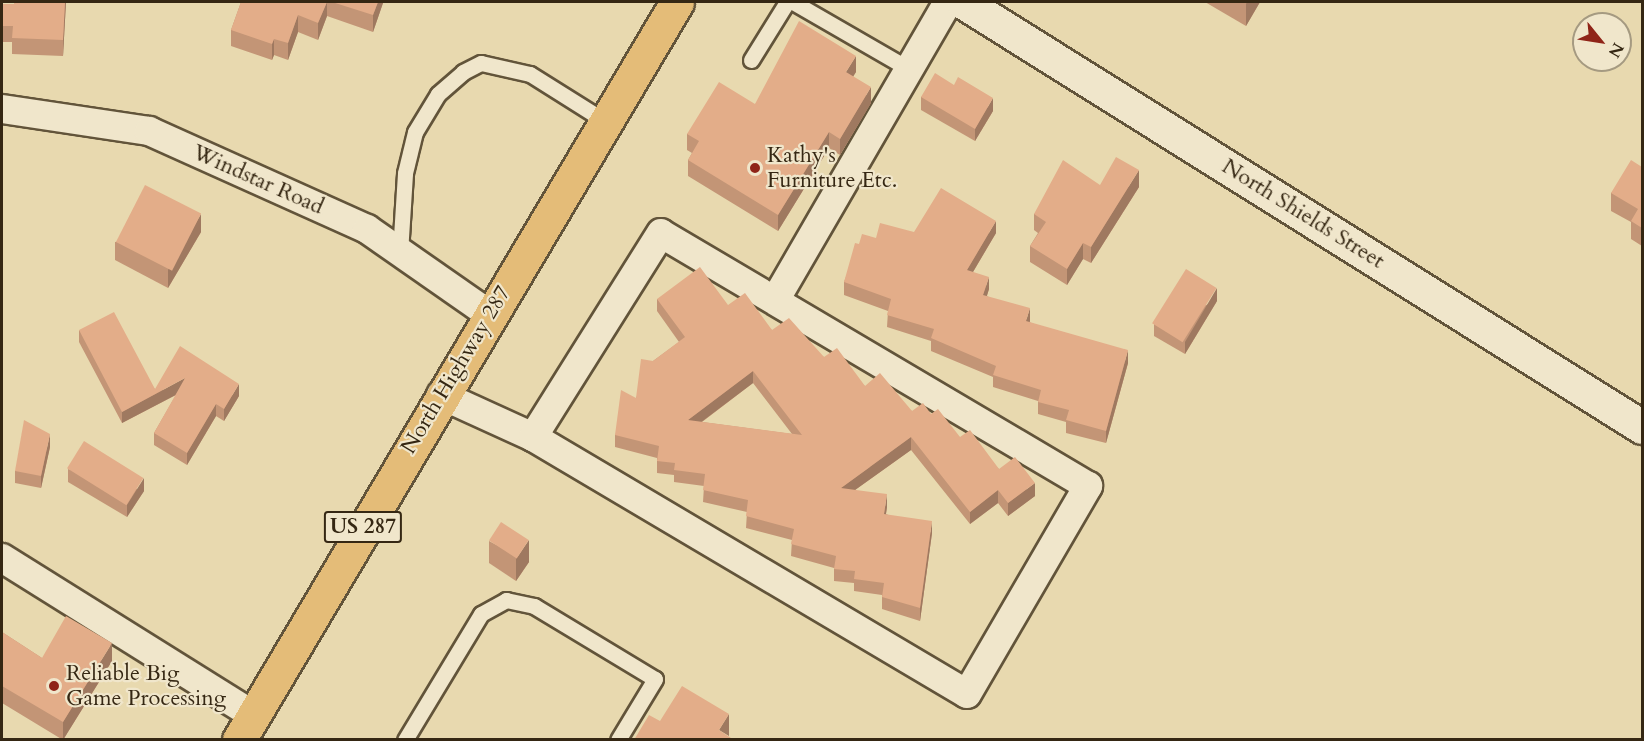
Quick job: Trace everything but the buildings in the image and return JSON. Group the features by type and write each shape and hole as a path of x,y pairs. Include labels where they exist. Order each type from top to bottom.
{"highway":[{"name":"North Highway 287","path":"246,727 489,314 677,2"}],"street":[{"path":"777,297 948,2"},
{"name":"North Shields Street","path":"963,2 1642,427"},
{"name":"Windstar Road","path":"2,109 150,131 367,230 489,314"},
{"path":"441,395 533,437 967,694 1088,486 777,297 661,233 533,437"},
{"path":"2,558 246,727"}],"lane":[{"path":"751,60 787,2"},
{"path":"793,2 909,69"},
{"path":"400,253 405,173 415,132 438,94 463,72 481,63 530,74 605,122"},
{"path":"405,740 481,614 506,600 534,606 655,679 618,740"}],"place":[{"name":"Kathy's Furniture Etc.","path":"755,168"},
{"name":"Reliable Big Game Processing","path":"54,686"}]}
